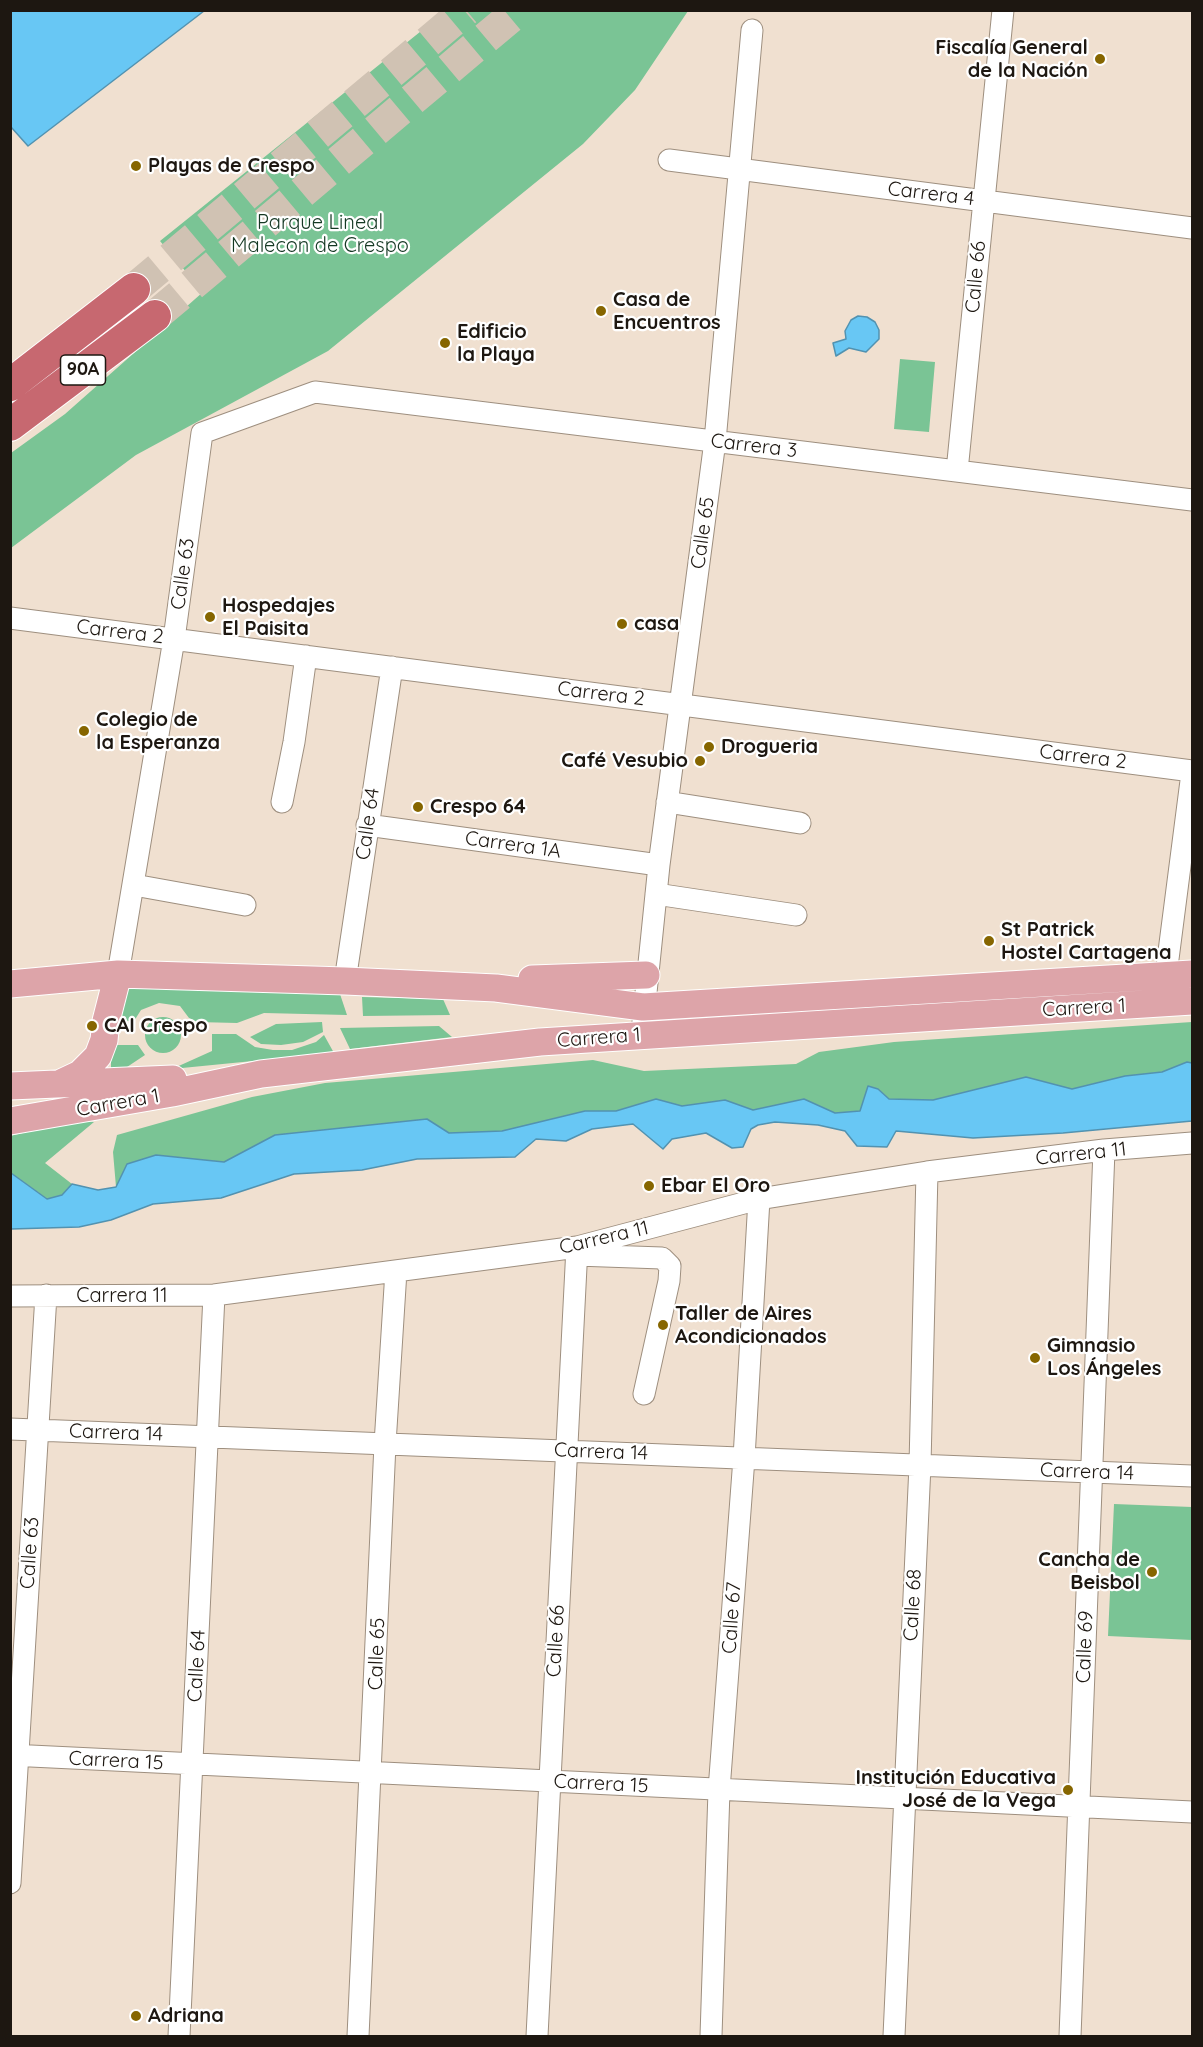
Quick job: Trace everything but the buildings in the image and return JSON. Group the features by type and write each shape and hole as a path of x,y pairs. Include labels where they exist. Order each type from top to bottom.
{"highway":[{"name":"90A","path":"10,385 134,289"},
{"name":"90A","path":"10,425 154,316"}],"main road":[{"name":"Carrera 1","path":"10,984 118,974 345,981 496,988 643,1007 1192,974"},
{"path":"56,1083 73,1078 93,1063 104,1040 106,1021 118,974"},
{"path":"496,988 526,979 646,975"},
{"path":"64,979 90,995 106,1021"},
{"name":"Carrera 1","path":"10,1121 172,1093 261,1074 528,1043 1192,1001"},
{"path":"10,1086 261,1074"}],"street":[{"name":"Calle 66","path":"957,471 982,201 1003,10"},
{"name":"Calle 65","path":"642,1034 646,975 659,865 715,441 752,30"},
{"name":"Carrera 4","path":"669,160 1192,228"},
{"name":"Carrera 3","path":"315,392 1192,500"},
{"name":"Calle 63","path":"118,974 174,639 202,434 315,392"},
{"name":"Carrera 2","path":"10,618 1192,772"},
{"path":"282,802 294,742 306,656"},
{"name":"Calle 64","path":"345,981 392,667"},
{"path":"1163,1003 1192,772"},
{"path":"667,802 800,823"},
{"name":"Carrera 1A","path":"367,825 659,865"},
{"path":"134,885 245,905"},
{"path":"656,894 796,915"},
{"name":"Carrera 11","path":"10,1296 214,1295 396,1271 576,1251 759,1199 927,1172 1104,1150 1192,1143"},
{"name":"Calle 69","path":"1070,2037 1104,1150"},
{"name":"Calle 68","path":"894,2037 920,1465 927,1172"},
{"name":"Calle 67","path":"711,2037 719,1790 744,1458 759,1199"},
{"name":"Calle 66","path":"537,2037 576,1251"},
{"path":"576,1251 662,1258 670,1266 669,1281 644,1394"},
{"name":"Calle 65","path":"358,2037 372,1773 385,1444 396,1271"},
{"name":"Calle 63","path":"10,1884 14,1756 46,1295"},
{"name":"Calle 64","path":"179,2037 214,1295"},
{"name":"Carrera 14","path":"10,1429 1192,1476"},
{"name":"Carrera 15","path":"14,1756 1192,1812"}],"green space":[{"name":"Parque Lineal Malecon de Crespo","path":"446,11 688,11 635,90 583,144 328,351 136,455 11,548 11,453 65,414 203,292 160,241"},
{"path":"900,359 935,362 929,432 894,429"},
{"path":"119,986 340,994 347,1015 264,1013 237,1023 197,1022 189,1018 180,1006 159,1003 141,1010 134,1021 115,1021"},
{"path":"362,997 443,999 450,1015 363,1016"},
{"path":"163,1017 176,1022 181,1035 176,1048 163,1053 150,1048 145,1035 150,1022"},
{"path":"322,1022 323,1032 303,1042 281,1045 261,1044 250,1037 276,1024"},
{"path":"1192,1022 1192,1063 1162,1072 1125,1076 1072,1089 1026,1077 933,1100 889,1099 878,1089 860,1111 835,1113 804,1099 753,1110 725,1100 682,1106 656,1099 616,1111 585,1111 502,1131 474,1133 449,1133 427,1119 275,1135 224,1162 156,1155 127,1164 116,1187 113,1152 117,1135 252,1097 325,1083 593,1060 644,1071 796,1064 819,1052 894,1042"},
{"path":"439,1026 452,1037 350,1049 340,1028"},
{"path":"212,1034 236,1034 255,1047 273,1050 292,1050 316,1042 324,1035 334,1053 172,1069 212,1051"},
{"path":"111,1045 138,1045 145,1055 127,1067 111,1070"},
{"path":"77,1120 94,1122 45,1163 72,1184 62,1195 47,1199 11,1173 10,1136"},
{"name":"Cancha de Beisbol","path":"1114,1504 1192,1507 1192,1640 1108,1636"}],"water":[{"path":"11,10 204,11 28,146 11,127"},
{"path":"858,316 867,317 875,322 879,330 879,339 866,352 849,348 836,356 833,343 846,339 845,331 851,320"},
{"path":"1187,1062 1192,1063 1192,1121 1063,1133 973,1138 896,1131 887,1147 857,1146 845,1131 818,1125 775,1122 758,1125 751,1129 743,1147 732,1148 706,1133 672,1139 663,1149 633,1124 592,1129 566,1141 536,1139 515,1157 417,1159 362,1170 294,1174 221,1198 153,1204 111,1220 79,1227 11,1229 11,1173 47,1199 62,1195 72,1184 98,1190 116,1187 127,1164 156,1155 224,1162 275,1135 427,1119 449,1133 502,1131 585,1111 616,1111 656,1099 682,1106 725,1100 753,1110 804,1099 835,1113 860,1111 868,1086 878,1089 889,1099 933,1100 1026,1077 1072,1089 1125,1076 1162,1072"}],"tunnel":[{"path":"134,289 466,10"},
{"path":"155,316 519,10"}],"place":[{"name":"Fiscalía General de la Nación","path":"1100,59"},
{"name":"Playas de Crespo","path":"136,166"},
{"name":"Casa de Encuentros","path":"601,311"},
{"name":"Edificio la Playa","path":"445,343"},
{"name":"Hospedajes El Paisita","path":"210,617"},
{"name":"casa","path":"622,624"},
{"name":"Colegio de la Esperanza","path":"84,731"},
{"name":"Drogueria","path":"709,747"},
{"name":"Café Vesubio","path":"700,761"},
{"name":"Crespo 64","path":"418,807"},
{"name":"St Patrick Hostel Cartagena","path":"989,941"},
{"name":"CAI Crespo","path":"92,1026"},
{"name":"Ebar El Oro","path":"649,1186"},
{"name":"Taller de Aires Acondicionados","path":"663,1325"},
{"name":"Gimnasio Los Ángeles","path":"1035,1358"},
{"name":"Cancha de Beisbol","path":"1152,1572"},
{"name":"Institución Educativa José de la Vega","path":"1068,1790"},
{"name":"Adriana","path":"136,2016"}]}
